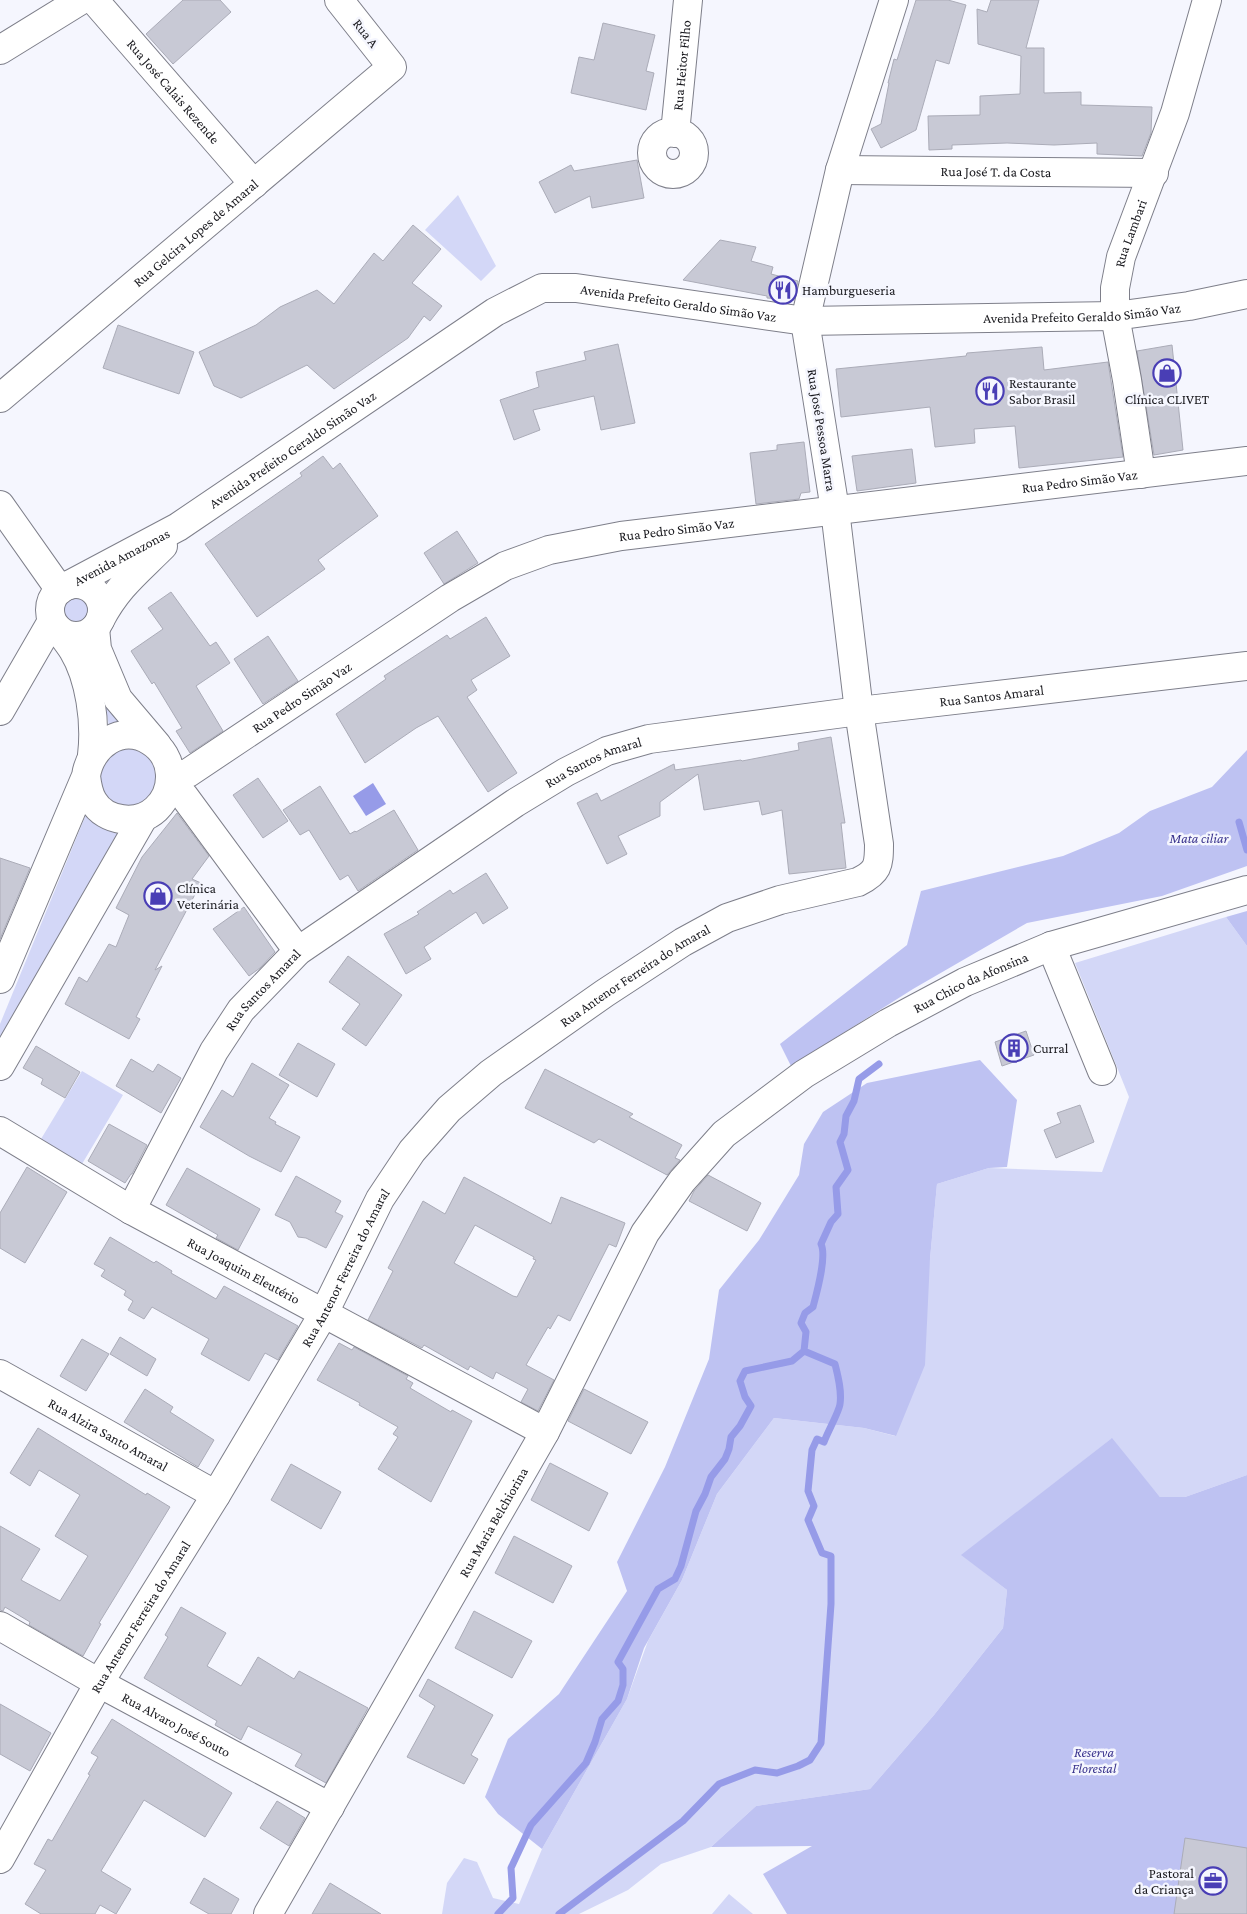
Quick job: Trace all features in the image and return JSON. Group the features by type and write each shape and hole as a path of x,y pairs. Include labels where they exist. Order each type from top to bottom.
{"street":[{"path":"0,50 81,0"},
{"name":"Rua José Calais Rezende","path":"94,0 254,184"},
{"name":"Rua A","path":"339,0 392,67"},
{"name":"Rua Heitor Filho","path":"675,133 688,0"},
{"name":"Rua José Pessoa Marra","path":"876,870 879,858 879,844 859,711 834,510 805,321 840,170 894,0"},
{"name":"Rua Lambari","path":"1141,474 1115,316 1115,288 1121,257 1175,113 1208,0"},
{"name":"Rua Gelcira Lopes de Amaral","path":"0,398 392,67"},
{"name":"Rua José T. da Costa","path":"840,170 1154,173"},
{"name":"Avenida Prefeito Geraldo Simão Vaz","path":"183,523 495,312 542,288 576,288 805,321 1115,316 1188,306 1247,294"},
{"name":"Rua Pedro Simão Vaz","path":"170,782 188,773 450,598 505,566 549,550 620,536 1247,461"},
{"path":"0,506 63,588"},
{"name":"Avenida Amazonas","path":"63,588 183,523"},
{"name":"Avenida Amazonas","path":"97,624 109,601 125,582 183,523"},
{"path":"75,584 84,586 97,596 100,604 97,624 97,649 118,699 152,738 168,763 170,782 159,806 143,818 129,820 116,818 103,812 93,802 88,790 89,765 94,739 92,709 84,674 74,650 54,624 50,604 54,596 63,588 75,584"},
{"path":"54,624 63,633 80,636 88,633 97,624"},
{"path":"0,711 54,624"},
{"name":"Rua Santos Amaral","path":"131,1210 214,1051 241,1010 298,951 515,803 566,772 607,751 649,739 859,711 1247,666"},
{"path":"0,979 89,765 101,745 112,738 125,735 138,736 150,741 160,750"},
{"path":"170,782 184,796 298,951"},
{"path":"0,1066 143,818"},
{"name":"Rua Antenor Ferreira do Amaral","path":"0,1859 99,1683 216,1495 324,1313 380,1199 412,1151 449,1109 491,1073 605,993 683,942 727,918 780,900 858,882 876,870"},
{"name":"Rua Chico da Afonsina","path":"724,1134 804,1074 888,1023 965,982 1052,946 1247,890"},
{"path":"1052,946 1102,1071"},
{"name":"Rua Joaquim Eleutério","path":"0,1131 131,1210 545,1432"},
{"name":"Rua Maria Belchiorina","path":"268,1914 545,1432 646,1233 682,1181 724,1134"},
{"name":"Rua Alzira Santo Amaral","path":"0,1374 216,1495"},
{"name":"Rua Alvaro José Souto","path":"0,1626 99,1683 330,1807"}],"shaded area":[{"path":"458,195 496,266 481,281 425,230"},
{"path":"81,592 91,601 93,607 83,628 71,629 55,612 58,600"},
{"path":"101,684 128,725 110,731"},
{"path":"126,748 134,749 150,758 158,775 160,783 143,808 105,803 96,774 106,756"},
{"path":"373,783 386,804 366,816 353,796"},
{"path":"87,812 119,831 0,1044 0,1024"},
{"path":"1226,917 1247,946 1247,1475 1185,1497 1160,1497 1111,1439 962,1555 1007,1590 1003,1628 934,1715 870,1789 756,1806 711,1847 661,1864 628,1890 579,1914 442,1914 447,1883 464,1858 477,1862 493,1898 519,1904 542,1849 627,1699 648,1641 682,1580 717,1494 774,1418 864,1428 895,1436 930,1259 937,1184 989,1168 1102,1172 1129,1097 1075,963"},
{"path":"82,1071 123,1095 82,1164 41,1139"},
{"path":"729,1894 753,1914 712,1914"}],"green space":[{"name":"Mata ciliar","path":"1247,750 1247,866 1162,896 1027,923 913,989 791,1066 780,1044 907,945 921,891 1063,856 1119,833 1150,811 1212,787"},
{"path":"1247,911 1247,946 1226,917"},
{"path":"980,1060 1017,1100 1007,1167 989,1168 937,1184 930,1259 925,1365 896,1436 864,1428 774,1418 717,1494 682,1580 644,1648 627,1699 542,1849 498,1814 485,1797 508,1739 559,1694 627,1591 617,1562 665,1467 709,1359 719,1290 759,1240 799,1175 804,1144 823,1112 867,1083"},
{"name":"Reserva Florestal","path":"1112,1438 1160,1497 1185,1497 1247,1475 1247,1914 787,1914 763,1874 812,1846 711,1847 756,1806 870,1789 934,1715 1003,1628 1007,1590 961,1555"}],"building":[{"path":"183,0 220,0 231,12 173,64 146,34"},
{"path":"916,0 948,0 966,5 949,64 936,60 916,130 881,148 871,129 881,124 894,59 897,60"},
{"path":"991,0 1039,0 1026,48 1044,48 1044,93 1081,92 1081,105 1152,107 1151,133 1142,156 1097,154 1097,143 952,145 952,149 929,150 928,116 980,115 980,96 1020,94 1021,56 978,44 977,9 987,12"},
{"path":"603,23 655,35 646,71 654,73 646,110 571,93 579,57 594,60"},
{"path":"637,160 644,198 592,208 590,196 555,213 539,182 571,165 574,171"},
{"path":"413,225 441,249 412,283 442,306 430,321 424,316 408,338 334,389 307,365 241,398 214,386 199,352 256,325 280,307 317,290 334,304 374,253 383,261"},
{"path":"720,240 756,247 751,261 773,267 771,274 798,281 794,300 767,298 767,296 683,280"},
{"path":"118,325 194,352 179,394 103,368"},
{"path":"618,344 635,423 601,430 594,396 533,410 540,430 514,440 500,400 539,387 536,372 586,360 584,352"},
{"path":"1172,345 1183,450 1154,455 1137,351"},
{"path":"1042,347 1044,370 1108,362 1123,457 1019,468 1015,426 974,429 975,443 935,447 930,407 841,417 836,369 966,356 967,353"},
{"path":"804,442 810,492 801,493 799,499 756,504 750,453 777,450 777,445"},
{"path":"912,449 916,483 857,491 852,456"},
{"path":"323,456 333,469 340,463 378,516 318,560 325,569 257,617 205,544 302,476 300,473"},
{"path":"457,531 478,563 444,584 424,553"},
{"path":"171,592 210,646 216,642 230,663 196,686 223,731 190,753 176,731 182,728 154,682 152,684 131,651 163,629 148,608"},
{"path":"486,617 510,656 471,680 477,690 467,697 517,773 488,792 438,716 416,728 365,763 336,714 386,679 384,676 447,635 450,639"},
{"path":"268,636 298,681 263,704 234,659"},
{"path":"831,737 845,823 841,823 846,868 789,874 782,810 762,815 759,801 704,810 698,774 660,802 660,816 618,836 627,854 607,864 577,803 597,793 601,801 674,764 675,770 742,761 799,750 798,743"},
{"path":"258,778 288,821 263,838 233,795"},
{"path":"320,786 350,834 394,810 418,850 358,891 348,875 340,880 309,830 300,835 283,810"},
{"path":"177,813 209,856 192,879 201,883 155,970 162,966 136,1017 140,1019 129,1039 65,1004 79,977 87,982 109,944 116,947 129,915 116,908 142,857"},
{"path":"0,858 30,868 0,939"},
{"path":"486,873 508,908 483,924 476,912 424,947 431,959 406,974 384,934 419,914 417,912 450,890 453,894"},
{"path":"244,907 275,952 260,968 249,976 213,929"},
{"path":"348,956 402,995 366,1046 342,1029 360,1004 329,982"},
{"name":"Curral","path":"1026,1031 1034,1055 1002,1066 995,1042"},
{"path":"298,1043 335,1064 317,1097 279,1075"},
{"path":"36,1046 80,1072 65,1098 41,1084 43,1079 23,1068"},
{"path":"131,1059 153,1072 158,1064 181,1078 161,1113 116,1086"},
{"path":"252,1063 289,1085 269,1118 276,1122 275,1124 300,1137 281,1172 249,1156 200,1127 222,1090 233,1097"},
{"path":"545,1069 633,1114 629,1117 682,1145 675,1158 680,1160 667,1175 599,1139 594,1143 525,1108"},
{"path":"1080,1105 1094,1142 1056,1158 1044,1130 1061,1123 1057,1113"},
{"path":"109,1124 147,1145 132,1174 125,1183 88,1161"},
{"path":"27,1167 67,1192 25,1263 0,1248 0,1213"},
{"path":"187,1168 260,1209 238,1250 216,1238 218,1235 166,1205"},
{"path":"708,1175 761,1203 747,1231 689,1201 694,1191"},
{"path":"296,1176 341,1201 335,1212 343,1216 326,1248 306,1238 298,1237 290,1222 275,1215"},
{"path":"464,1177 551,1224 561,1197 625,1223 616,1247 609,1244 570,1321 558,1315 550,1329 548,1327 526,1365 554,1380 538,1411 521,1402 528,1389 496,1372 493,1379 470,1366 468,1370 424,1345 422,1348 368,1320 393,1271 388,1268 423,1201 445,1214","holes":["475,1225 534,1257 533,1259 536,1260 517,1297 454,1263"]},
{"path":"110,1237 154,1263 156,1261 172,1271 171,1273 216,1299 224,1286 298,1326 278,1360 265,1353 249,1381 201,1354 209,1339 152,1307 144,1319 128,1310 133,1301 124,1295 126,1291 101,1276 105,1270 94,1264"},
{"path":"120,1337 156,1359 147,1376 110,1354"},
{"path":"82,1339 109,1354 86,1391 60,1376"},
{"path":"339,1343 352,1350 354,1347 408,1376 406,1379 413,1383 410,1388 451,1412 452,1410 472,1421 431,1502 378,1469 398,1437 393,1434 398,1427 359,1405 360,1403 317,1380"},
{"path":"145,1389 173,1407 170,1412 214,1440 198,1467 124,1422"},
{"path":"584,1389 648,1422 631,1454 568,1421"},
{"path":"38,1428 146,1495 147,1493 170,1507 99,1623 101,1624 83,1656 29,1625 30,1622 5,1607 3,1611 0,1610 0,1526 40,1549 21,1580 60,1601 88,1556 55,1536 80,1495 39,1470 30,1486 10,1473"},
{"path":"550,1463 608,1493 589,1531 531,1500"},
{"path":"291,1464 341,1492 321,1529 271,1500"},
{"path":"514,1536 572,1566 553,1603 495,1573"},
{"path":"181,1607 226,1633 207,1666 241,1686 258,1657 294,1679 299,1671 368,1708 326,1783 295,1766 302,1754 248,1726 241,1740 215,1725 217,1721 144,1678 168,1637 165,1635"},
{"path":"474,1611 532,1641 512,1678 455,1648"},
{"path":"428,1679 493,1715 471,1755 478,1759 464,1784 407,1757 435,1706 419,1696"},
{"path":"0,1704 51,1733 30,1771 0,1754"},
{"path":"112,1719 232,1793 205,1837 144,1800 101,1871 131,1889 116,1914 100,1905 95,1914 41,1914 25,1904 46,1870 34,1864 48,1839 52,1841 90,1775 88,1774 98,1757 91,1753"},
{"path":"277,1801 305,1818 289,1846 260,1828"},
{"name":"Pastoral da Criança","path":"1185,1838 1247,1848 1247,1914 1174,1914"},
{"path":"204,1878 239,1899 231,1914 209,1914 190,1903"},
{"path":"330,1883 381,1914 312,1914"}],"waterway":[{"path":"1239,822 1247,850"},
{"path":"559,1914 683,1821 719,1784 755,1770 777,1773 798,1766 810,1760 821,1743 831,1604 831,1556 822,1553 808,1520 814,1506 808,1491 812,1450 817,1439 824,1442 839,1407 840,1394 835,1364 804,1351 806,1332 801,1323 805,1313 813,1307 822,1265 823,1250 821,1244 831,1222 838,1214 836,1187 848,1170 840,1142 844,1134 846,1116 854,1101 859,1079 879,1064"},
{"path":"498,1914 513,1898 511,1868 531,1825 586,1763 602,1719 618,1701 623,1685 623,1669 618,1662 658,1589 675,1579 681,1566 696,1511 711,1477 725,1459 731,1437 740,1426 751,1406 745,1397 740,1381 745,1371 792,1361 804,1351"}],"place":[{"name":"Hamburgueseria","path":"783,290"},
{"name":"Clínica CLIVET","path":"1167,373"},
{"name":"Restaurante Sabor Brasil","path":"990,391"},
{"name":"Clínica Veterinária","path":"158,896"},
{"name":"Curral","path":"1014,1048"},
{"name":"Pastoral da Criança","path":"1213,1881"}]}
